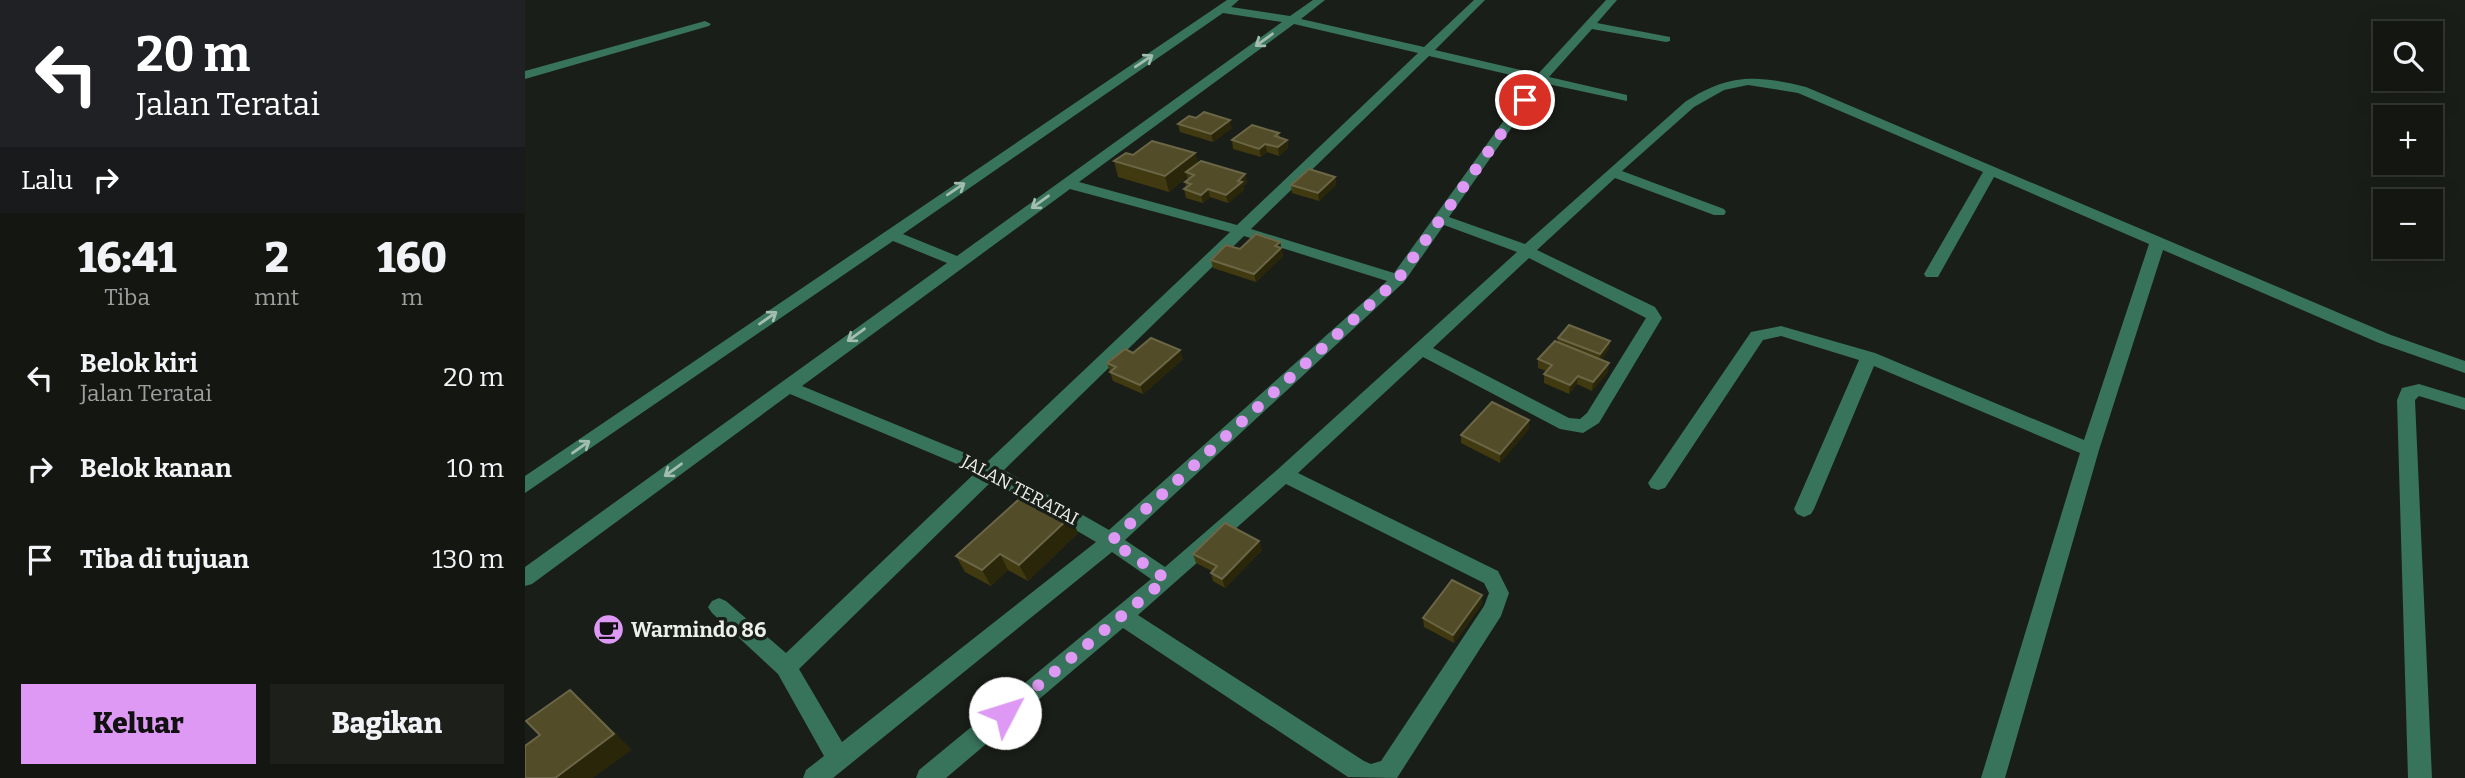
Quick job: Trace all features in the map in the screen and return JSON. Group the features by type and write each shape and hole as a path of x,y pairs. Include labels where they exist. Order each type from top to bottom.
{"street":[{"path":"525,578 1320,0"},
{"path":"786,667 1480,0"},
{"path":"815,778 1120,547 1398,279 1539,80 1612,0"},
{"path":"525,486 1228,4 1623,98"},
{"path":"525,75 705,24"},
{"path":"1589,25 1666,39"},
{"path":"928,778 1121,615 1159,574 1284,475 1612,172 1699,96 1721,85 1746,79 1769,80 1802,90 2385,339 2465,367"},
{"path":"1932,274 1991,170"},
{"path":"1612,172 1719,212"},
{"path":"1065,183 1240,230 1398,279"},
{"path":"1419,348 1566,424 1583,426 1593,418 1654,318 1649,311 1525,250 1442,219"},
{"path":"890,234 957,262"},
{"path":"1993,778 2090,450 2158,241"},
{"path":"1658,483 1757,336 1781,331 1869,357 2090,450"},
{"path":"1804,509 1869,357"},
{"name":"JALAN TERATAI","path":"787,386 989,470 1120,547 1159,574"},
{"path":"2420,778 2407,392 2419,390 2465,404"},
{"path":"1121,615 1356,769 1371,775 1389,770 1493,610 1499,593 1491,577 1284,475"},
{"path":"719,607 786,667 839,759"}],"building":[{"path":"1204,112 1230,120 1211,134 1178,124 1189,116 1196,118"},
{"path":"1252,125 1279,133 1275,136 1287,140 1278,147 1265,144 1259,149 1232,140"},
{"path":"1152,141 1195,153 1165,176 1114,161 1126,153 1133,155"},
{"path":"1201,161 1245,174 1238,181 1242,182 1226,195 1208,189 1201,195 1184,189 1191,184 1185,182 1194,175 1186,172"},
{"path":"1309,169 1335,177 1318,193 1291,185"},
{"path":"1256,234 1280,242 1275,246 1281,248 1254,274 1211,260 1226,245 1240,249"},
{"path":"1569,325 1610,341 1600,354 1558,338"},
{"path":"1151,338 1180,350 1140,385 1110,372 1116,367 1107,363 1125,349 1133,353"},
{"path":"1555,341 1609,363 1593,382 1578,376 1570,385 1544,374 1552,365 1538,359"},
{"path":"1492,402 1529,420 1500,454 1461,435"},
{"path":"1026,493 1071,516 1019,565 1000,554 982,570 956,556"},
{"path":"1225,523 1259,541 1222,579 1211,573 1217,566 1193,554"},
{"path":"1452,580 1482,595 1453,635 1423,618"},
{"path":"570,690 614,734 555,778 525,778 525,746 540,735 526,721"}],"place":[{"name":"Warmindo 86","path":"608,630"}],"route":[{"path":"1005,713 1166,579 1111,541 1398,279 1525,100"}]}
